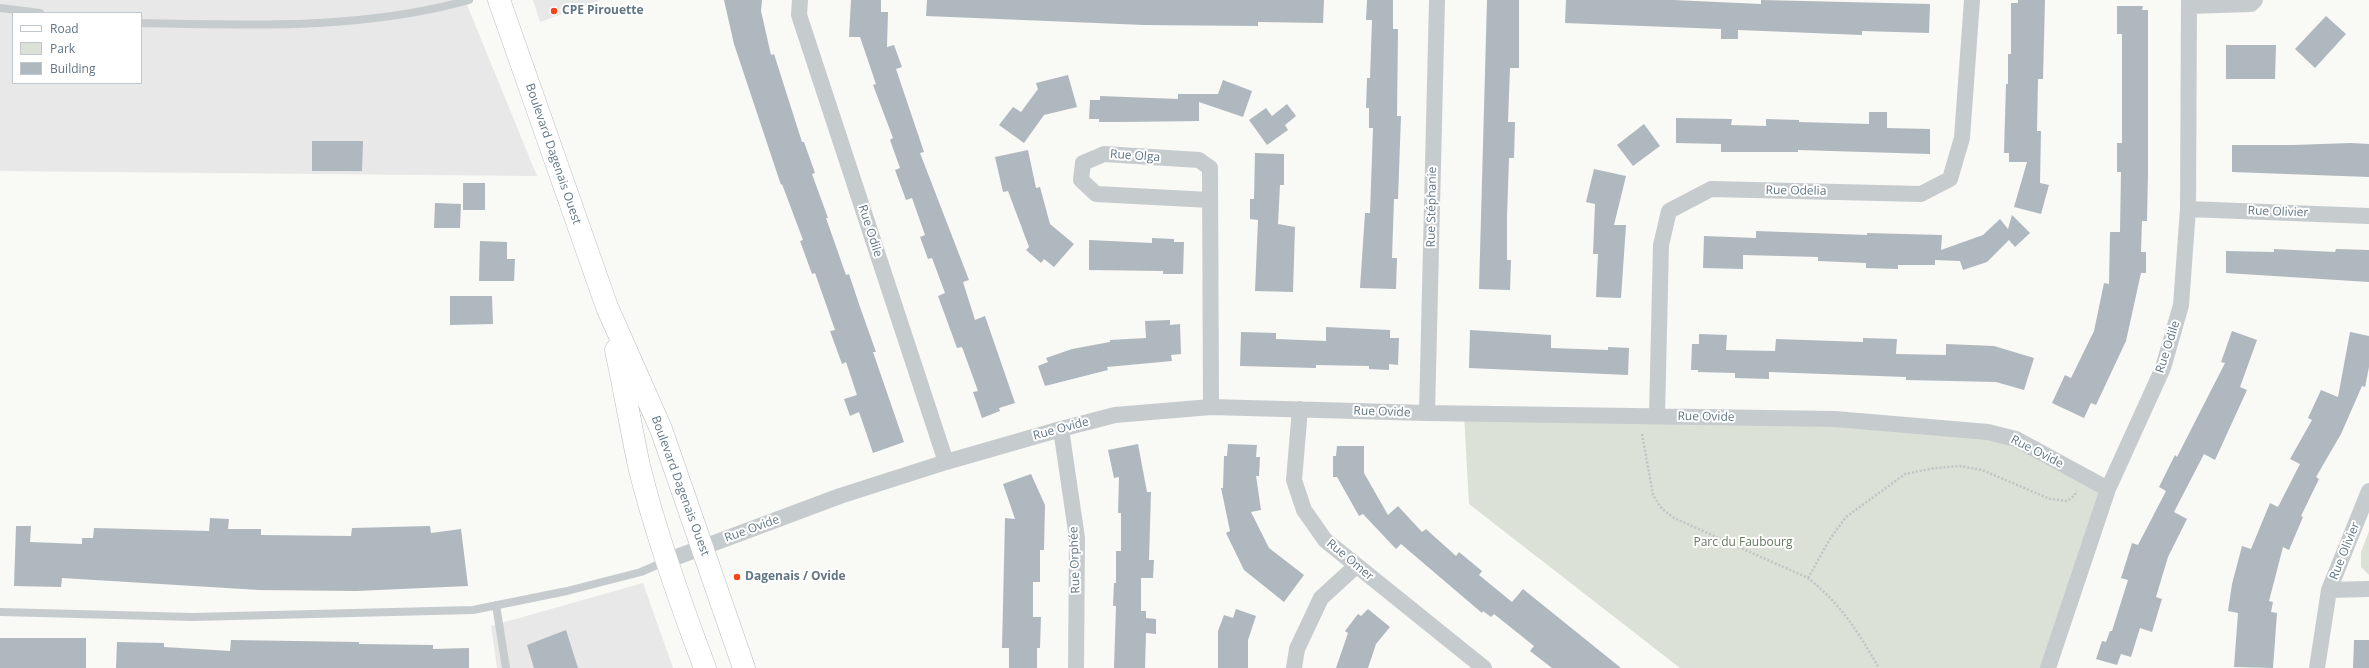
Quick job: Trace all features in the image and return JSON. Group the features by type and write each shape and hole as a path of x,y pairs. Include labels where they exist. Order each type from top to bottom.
{"main road":[{"name":"Boulevard Dagenais Ouest","path":"499,0 607,307 661,429 744,668"},
{"name":"Boulevard Dagenais Ouest","path":"607,307 640,466 666,561 705,668"}],"street":[{"name":"Rue Odile","path":"800,0 799,15 946,462"},
{"name":"Rue Stéphanie","path":"1427,413 1437,0"},
{"name":"Rue Odelia","path":"1657,416 1661,245 1669,211 1711,189 1921,194 1950,179 1962,138 1972,0"},
{"name":"Rue Odile","path":"2048,668 2108,489 2163,368 2181,305 2188,209 2189,3 2251,4 2255,0"},
{"name":"Rue Olga","path":"1210,200 1096,194 1081,180 1083,163 1104,154 1199,160 1210,168 1211,407"},
{"name":"Rue Olivier","path":"2188,209 2369,216"},
{"name":"Rue Ovide","path":"666,561 702,546 840,496 946,462 1061,429 1115,415 1211,407 1427,413 1835,419 1988,432 2016,439 2108,489"},
{"name":"Rue Omer","path":"1300,409 1294,480 1304,510 1325,540 1484,668"},
{"name":"Rue Orphée","path":"1061,429 1077,538 1076,668"},
{"name":"Rue Olivier","path":"2317,668 2329,590 2369,491"},
{"path":"1294,668 1297,649 1321,598 1356,566"},
{"name":"Rue Olivier","path":"2329,590 2369,589"}],"lane":[{"path":"142,24 271,24 354,21 450,5 469,0"},
{"path":"0,8 32,12"},
{"path":"0,612 200,617 473,610 567,591 640,572 666,561"},
{"path":"496,605 506,668"}],"path":[{"path":"1639,415 1653,495 1662,509 1674,518 1808,578 1826,592 1852,622 1879,668"},
{"path":"1808,578 1830,539 1846,517 1905,474 1935,468 1960,466 1982,470 2050,500 2059,501 2067,501 2074,496 2083,476"}],"shaded area":[{"path":"0,0 465,0 537,176 0,171"},
{"name":"CPE Pirouette","path":"533,0 601,0 540,22"},
{"path":"643,583 673,668 497,668 491,626"}],"green space":[{"name":"Parc du Faubourg","path":"1464,414 1988,432 2108,489 2048,668 1680,668 1469,504"},
{"path":"2369,531 2369,575 2361,567 2361,552"}],"building":[{"path":"724,0 762,0 761,11 771,55 774,54 802,142 804,142 815,173 812,174 828,218 826,218 846,275 849,274 876,352 873,352 904,442 873,453 859,412 850,416 844,399 857,395 846,362 842,364 830,331 835,330 815,273 812,274 800,241 803,240 782,184 781,185 734,44"},
{"path":"851,0 881,0 881,12 888,12 887,47 894,45 902,67 896,69 924,152 920,153 969,280 963,282 975,320 985,316 1015,403 999,408 1000,411 982,418 973,392 978,391 962,347 957,348 938,296 945,293 932,258 928,259 920,237 925,235 912,198 906,200 895,170 900,168 890,140 893,138 873,85 876,84 860,37 849,37"},
{"path":"927,0 1324,0 1323,23 1258,22 1258,26 1144,25 926,16"},
{"path":"1367,0 1393,0 1393,29 1398,29 1397,116 1401,116 1398,199 1394,199 1392,258 1397,258 1396,289 1360,288 1365,213 1370,213 1373,128 1369,128 1369,108 1366,108 1367,78 1370,78 1372,20 1366,20"},
{"path":"1487,0 1519,0 1519,68 1510,68 1508,122 1515,122 1514,158 1509,158 1507,217 1507,260 1511,260 1510,290 1479,289"},
{"path":"1566,0 1673,0 1761,4 1761,0 1930,4 1929,33 1862,31 1862,35 1738,30 1738,39 1721,39 1721,29 1565,23"},
{"path":"2018,0 2045,0 2043,79 2038,79 2037,131 2041,131 2040,183 2049,185 2041,214 2014,207 2027,162 2009,162 2009,153 2004,153 2006,84 2008,84 2008,54 2011,54 2011,3 2018,3"},
{"path":"2117,6 2143,6 2142,10 2148,10 2147,221 2142,221 2141,252 2146,252 2146,273 2141,273 2126,341 2096,405 2091,403 2084,418 2052,403 2065,375 2071,378 2094,331 2104,283 2109,284 2110,232 2120,232 2121,172 2117,172 2117,143 2122,143 2122,34 2117,34"},
{"path":"2326,16 2346,34 2315,68 2295,49"},
{"path":"2226,45 2276,45 2275,79 2226,79"},
{"path":"1068,75 1077,107 1044,115 1024,143 999,125 1013,107 1021,112 1038,89 1036,83"},
{"path":"1223,80 1252,91 1243,117 1199,102 1199,121 1099,122 1099,119 1089,119 1090,100 1100,100 1100,96 1178,99 1178,94 1218,94"},
{"path":"1287,104 1296,116 1285,125 1288,130 1267,145 1249,120 1266,108 1272,116"},
{"path":"1869,112 1887,112 1887,128 1930,129 1930,154 1798,150 1798,152 1721,152 1721,144 1676,143 1676,118 1732,119 1731,125 1766,126 1766,119 1799,120 1799,122 1869,124"},
{"path":"1644,124 1660,146 1633,166 1617,145"},
{"path":"312,141 363,141 362,171 312,171"},
{"path":"2369,144 2369,177 2232,172 2232,145"},
{"path":"1028,150 1036,188 1040,187 1050,224 1074,244 1054,267 1044,259 1041,263 1026,250 1029,247 1008,191 1003,192 995,157"},
{"path":"1255,153 1284,154 1284,185 1280,185 1278,224 1295,227 1293,292 1255,291 1258,220 1250,219 1250,199 1254,199"},
{"path":"1594,169 1626,176 1614,225 1626,225 1621,298 1596,297 1598,254 1593,254 1595,204 1586,202"},
{"path":"463,183 485,183 485,210 463,210"},
{"path":"435,203 461,204 460,228 434,228"},
{"path":"2012,215 2030,233 2015,247 2009,240 1987,262 1963,270 1960,261 1935,260 1935,265 1898,265 1898,269 1866,268 1866,263 1818,261 1818,257 1743,255 1743,269 1703,268 1704,236 1756,238 1756,231 1867,235 1867,233 1942,235 1941,250 1983,235 2000,219 2008,229"},
{"path":"1152,238 1174,239 1174,242 1184,242 1183,274 1163,274 1163,271 1089,270 1089,240 1152,243"},
{"path":"480,241 507,242 507,259 515,259 514,281 479,281"},
{"path":"2274,249 2335,252 2336,249 2369,250 2369,282 2226,273 2226,251 2274,252"},
{"path":"450,296 492,296 493,324 450,325"},
{"path":"1170,320 1170,325 1180,324 1181,354 1171,355 1172,361 1107,367 1108,370 1045,386 1038,366 1048,362 1046,358 1072,349 1110,342 1110,340 1146,338 1145,321"},
{"path":"1326,327 1390,330 1390,338 1399,338 1398,365 1389,364 1389,370 1369,369 1369,366 1316,365 1316,368 1240,366 1241,332 1276,333 1276,339 1326,341"},
{"path":"1470,330 1551,335 1551,348 1608,350 1608,347 1629,348 1628,375 1469,368"},
{"path":"2232,331 2257,340 2240,387 2247,390 2215,460 2204,454 2174,512 2187,519 2168,557 2156,597 2162,599 2152,632 2140,628 2131,657 2121,654 2117,665 2096,659 2102,641 2106,642 2110,631 2112,631 2128,580 2121,578 2132,543 2138,545 2166,491 2159,487 2175,455 2177,457 2225,363 2221,362"},
{"path":"2350,332 2369,336 2369,367 2365,387 2362,386 2341,434 2316,477 2319,479 2301,516 2303,517 2289,550 2283,547 2269,601 2273,602 2271,612 2277,613 2273,668 2234,667 2238,613 2228,611 2232,584 2242,546 2251,549 2270,503 2278,507 2300,464 2290,459 2312,420 2308,418 2321,390 2338,397"},
{"path":"1699,334 1727,335 1726,350 1775,351 1776,339 1863,342 1863,338 1897,339 1896,354 1946,355 1946,344 1994,346 2034,358 2024,390 1996,382 1906,380 1906,377 1769,372 1769,379 1735,378 1735,373 1698,372 1698,370 1691,370 1692,344 1699,344"},
{"path":"1138,444 1147,492 1151,492 1149,560 1154,560 1153,578 1141,578 1141,611 1146,611 1146,618 1156,619 1156,634 1146,633 1145,668 1114,668 1116,606 1113,606 1114,583 1116,583 1116,551 1121,551 1121,513 1118,513 1119,477 1114,478 1108,450"},
{"path":"1228,444 1257,445 1256,457 1260,457 1259,476 1256,476 1261,510 1251,512 1269,548 1304,575 1284,602 1244,570 1226,533 1230,531 1221,488 1223,488 1224,456 1227,456"},
{"path":"1337,446 1364,446 1364,473 1388,515 1398,506 1422,532 1426,529 1456,556 1459,552 1482,571 1479,575 1512,602 1523,589 1621,668 1552,668 1530,651 1534,646 1494,614 1491,617 1483,611 1482,613 1401,544 1396,549 1363,514 1359,516 1337,477 1333,477 1333,456 1336,456"},
{"path":"1031,474 1045,505 1044,550 1040,550 1040,582 1033,582 1033,617 1041,617 1040,648 1037,648 1037,668 1009,668 1009,648 1002,648 1005,518 1015,519 1003,484"},
{"path":"210,518 229,519 228,529 261,529 261,535 351,536 352,528 430,526 431,533 461,529 468,586 356,591 259,590 62,578 61,587 14,586 16,526 31,526 30,542 82,544 82,538 93,538 94,528 209,531"},
{"path":"1236,609 1256,616 1248,640 1248,668 1218,668 1218,631 1224,615 1233,618"},
{"path":"1368,609 1390,627 1376,644 1368,668 1336,668 1348,633 1345,631 1358,614 1361,616"},
{"path":"566,630 578,668 534,668 527,645"},
{"path":"0,638 86,638 86,668 0,668"},
{"path":"231,640 359,642 359,644 433,645 433,649 469,648 469,668 116,668 117,642 164,643 164,647 230,651"},
{"path":"2354,640 2369,640 2369,668 2353,668"}],"place":[{"name":"CPE Pirouette","path":"554,11"},
{"name":"Dagenais / Ovide","path":"737,577"}]}
